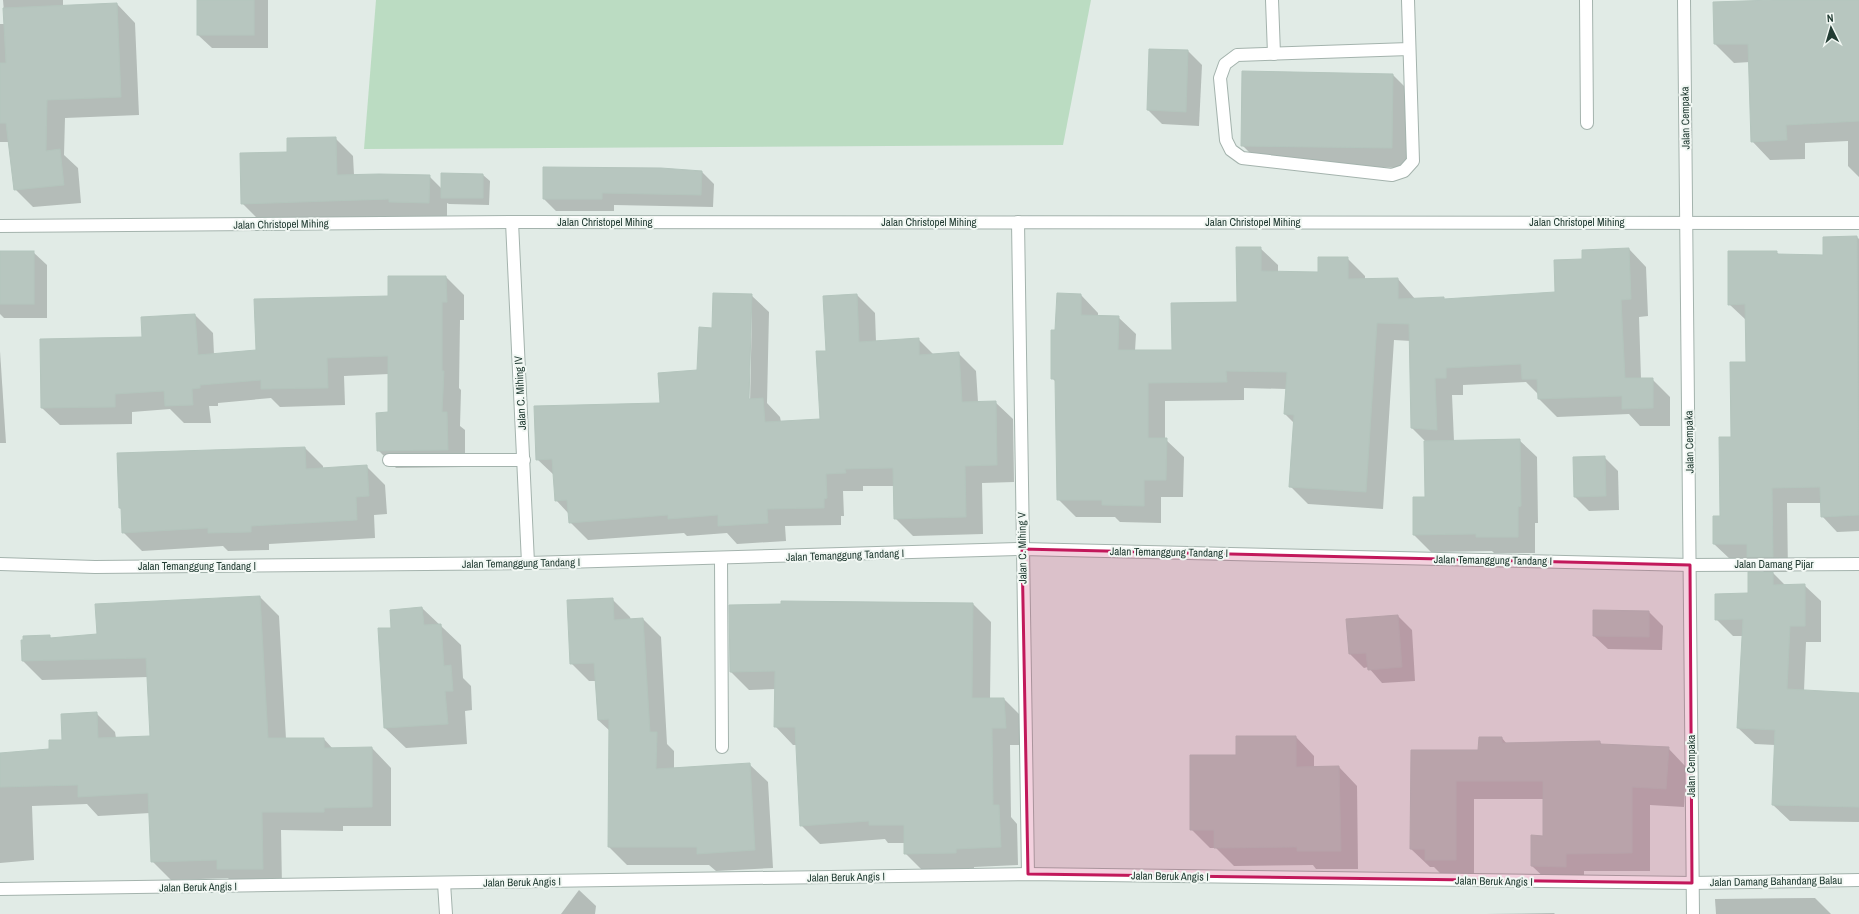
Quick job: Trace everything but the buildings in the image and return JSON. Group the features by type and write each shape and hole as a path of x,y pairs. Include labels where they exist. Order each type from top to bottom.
{"street":[{"path":"1272,0 1274,54"},
{"path":"1408,0 1413,161 1404,171 1392,175 1242,158 1231,150 1226,140 1220,78 1225,64 1237,55 1409,50"},
{"path":"1586,0 1588,123"},
{"name":"Jalan Cempaka","path":"1684,0 1693,914"},
{"name":"Jalan Christopel Mihing","path":"0,226 512,222 1859,223"},
{"name":"Jalan C. Mihing IV","path":"512,222 528,564"},
{"name":"Jalan C. Mihing V","path":"1018,222 1028,874"},
{"path":"389,460 524,460"},
{"name":"Jalan Temanggung Tandang I","path":"0,564 95,567 528,564 1022,549 1690,565"},
{"path":"721,559 722,747"},
{"name":"Jalan Damang Pijar","path":"1690,565 1859,564"},
{"name":"Jalan Beruk Angis I","path":"0,889 1028,874 1692,883"},
{"name":"Jalan Damang Bahandang Balau","path":"1692,883 1859,880"},
{"path":"444,883 446,914"}],"highlighted area":[{"path":"1022,549 1690,565 1692,883 1028,874"}],"green space":[{"path":"376,0 1091,0 1063,145 364,149"}]}
